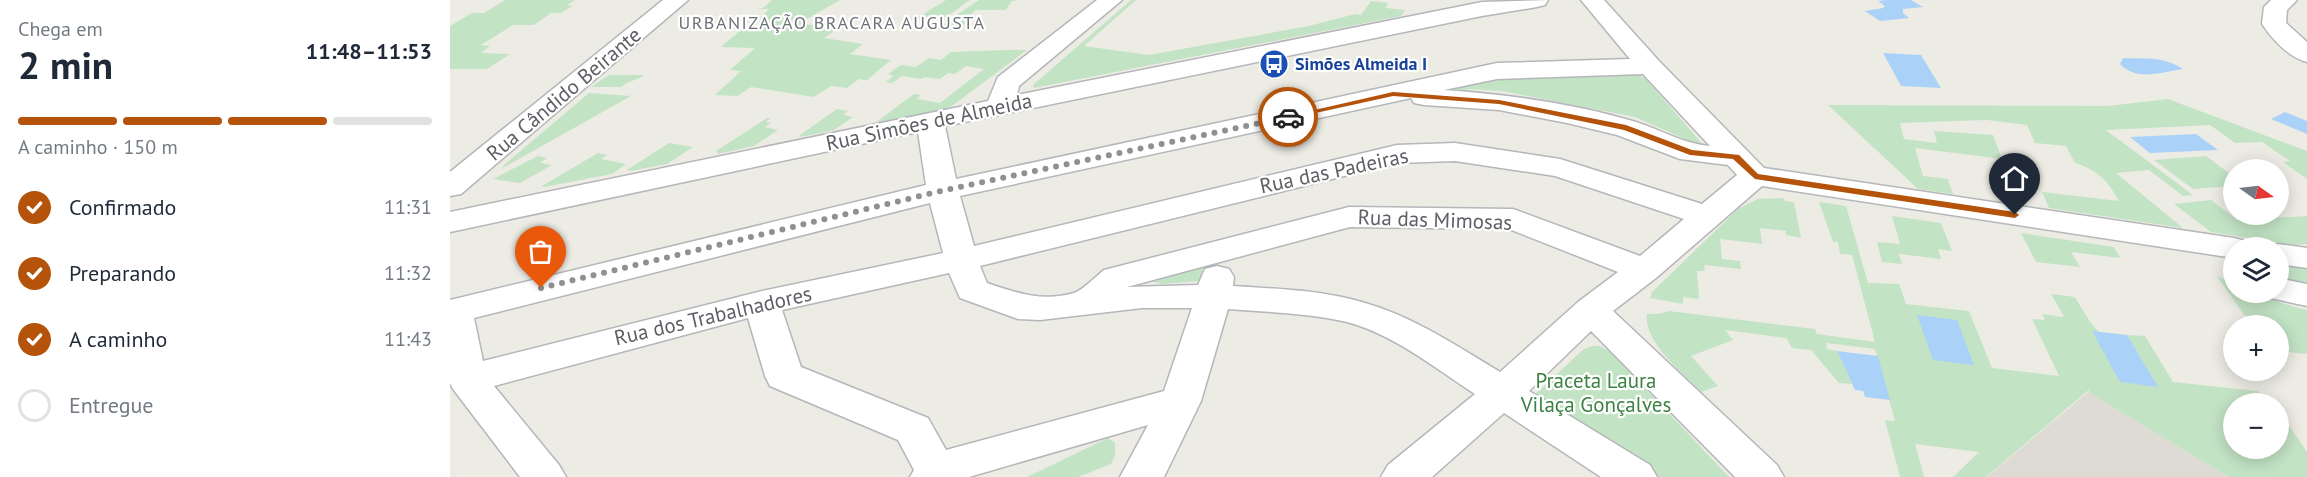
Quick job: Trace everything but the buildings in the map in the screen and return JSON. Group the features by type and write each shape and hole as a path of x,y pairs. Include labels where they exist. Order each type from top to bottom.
{"street":[{"name":"Rua Cândido Beirante","path":"450,187 677,0"},
{"path":"1000,107 1007,83 1111,0"},
{"path":"1408,25 1424,0"},
{"name":"Rua Simões de Almeida","path":"450,222 930,121 1537,0"},
{"path":"1592,0 1650,66 1745,167"},
{"path":"2286,0 2277,7 2274,24 2288,40 2307,54"},
{"path":"544,477 467,379 452,312 941,191 1497,70 1650,66"},
{"path":"1393,94 1499,102 1626,128 1690,153 1745,167 2219,245"},
{"path":"930,121 941,191 972,290 1018,307 1040,308 1142,297 1214,296 1302,303 1355,312 1419,340 1635,477"},
{"name":"Rua das Padeiras","path":"961,260 1397,154 1455,152 1560,168 1707,216"},
{"path":"1403,477 1502,393 1591,310 1644,270 1707,216 1745,167"},
{"name":"Rua das Mimosas","path":"1085,303 1116,278 1349,217 1514,219 1644,270"},
{"path":"1142,477 1181,401 1214,296 1221,249"},
{"path":"2289,256 2307,258"},
{"name":"Rua dos Trabalhadores","path":"467,379 762,303 961,260"},
{"path":"2289,292 2307,295"},
{"path":"762,303 784,376 913,429 933,474 1181,401"},
{"path":"1591,310 1762,477"}],"shaded area":[{"path":"2088,392 2229,477 1987,477"}],"green space":[{"path":"505,0 575,0 567,5 572,6 561,13 551,13 534,25 513,25 481,45 490,46 481,53 510,54 487,69 450,69 450,26 472,13 484,13"},
{"path":"772,0 840,0 800,23 837,29 824,38 863,44 850,54 891,60 867,80 859,79 847,88 831,86 814,97 751,87 737,96 715,95 741,71 730,70 755,48 721,47 742,29 759,28 769,19 759,19 769,9 756,9 763,8"},
{"path":"946,0 970,0 945,18 929,15 924,19 917,18"},
{"path":"979,0 1020,0 1012,1 1006,10 975,10 960,30 936,29"},
{"path":"1131,0 1136,0 1084,46 1149,55 1309,26 1355,14 1361,15 1371,1 1388,3 1386,8 1405,10 1401,16 1034,88 1033,85"},
{"path":"1027,50 952,106 939,111 875,123 914,94 921,95 917,99 940,103 984,69 966,66 955,74 948,73 940,79 902,76 892,83 885,82 894,76 888,74 901,65 916,67 929,58 941,60 951,52"},
{"path":"1632,73 1645,78 1705,147 1689,147 1685,139 1635,117 1502,91 1466,89 1464,96 1419,93 1505,76"},
{"path":"609,75 644,75 621,87 591,87"},
{"path":"589,93 631,96 501,169 505,164"},
{"path":"2168,99 2307,151 2307,179 2289,166 2289,159 2262,142 2235,143 2210,125 2106,130 2193,195 2183,196 2149,170 2116,173 2183,228 2049,208 2042,192 2119,201 2102,177 2075,163 2066,146 2035,143 2027,125 1987,120 1900,123 1904,139 1937,143 1934,131 1993,135 2002,159 1915,148 1923,176 1948,179 1953,194 1918,189 1828,105 2108,106"},
{"path":"837,109 848,111 843,115 853,117 834,130 801,137 800,135"},
{"path":"767,118 771,118 766,122 771,123 765,127 778,130 754,146 718,154 716,151"},
{"path":"669,143 693,147 667,164 627,170"},
{"path":"598,153 607,155 601,159 626,164 612,174 542,186"},
{"path":"538,156 547,158 540,163 552,165 520,183 493,179"},
{"path":"2206,156 2223,169 2223,187 2193,189 2154,160"},
{"path":"1783,198 1785,201 1794,202 1801,238 1786,235 1786,231 1760,228 1762,244 1720,239 1722,259 1740,261 1741,269 1704,265 1705,271 1697,271 1699,299 1683,297 1683,304 1650,298 1652,292 1738,209 1758,199"},
{"path":"2211,200 2223,209 2223,225 2289,225 2289,217 2307,216 2307,244 2289,244 2289,237 2243,237 2211,232 2174,204"},
{"path":"1819,202 1846,206 1868,283 1899,284 1906,304 1969,311 1992,368 2059,376 2032,319 2045,320 2042,314 2064,317 2051,294 2075,297 2099,332 2092,331 2157,386 2127,335 2145,336 2173,382 2258,391 2259,393 2223,393 2223,459 2289,459 2289,425 2307,452 2307,477 2229,477 2088,392 2091,388 1986,477 1953,477 1979,452 1915,444 1924,477 1900,477 1885,420 1895,421 1875,349 1826,343 1827,349 1837,351 1852,384 1839,383 1811,350 1792,348 1786,338 1725,330 1733,340 1691,356 1718,386 1701,392 1666,356 1651,335 1647,325 1647,314 1669,311 1815,329 1817,334 1875,342 1852,255 1840,254 1838,242 1833,242"},
{"path":"1892,216 1941,223 1952,251 1938,249 1941,259 1899,254 1902,264 1882,262 1877,242 1900,244"},
{"path":"2021,233 2114,247 2120,258 2071,252 2080,267 2036,262"},
{"path":"2289,255 2307,258 2307,295 2289,291"},
{"path":"1207,264 1211,267 1210,280 1163,284 1144,280"},
{"path":"2236,303 2281,303 2307,310 2307,354 2289,352 2289,315 2244,315"},
{"name":"Praceta Laura Vilaça Gonçalves","path":"1599,346 1611,352 1729,477 1655,477 1530,399 1584,349"},
{"path":"1108,438 1115,443 1115,456 1111,464 1078,477 1027,477"}],"water":[{"path":"1911,0 1923,7 1903,9 1903,13 1909,18 1880,21 1865,11 1883,8 1885,6 1878,1"},
{"path":"1883,53 1921,55 1941,88 1901,86"},
{"path":"2123,58 2161,60 2183,69 2150,74 2134,73 2120,64"},
{"path":"2285,112 2307,121 2307,134 2271,119"},
{"path":"2196,134 2218,150 2150,153 2130,137"},
{"path":"1917,315 1957,320 1974,365 1933,360"},
{"path":"2092,331 2127,335 2158,387 2120,382"},
{"path":"1837,351 1878,356 1890,400 1865,397 1863,391 1855,390"}],"way so far":[{"path":"541,288 941,191 1288,117"}],"place":[{"name":"Simões Almeida I","path":"1274,64"}],"district":[{"name":"URBANIZAÇÃO BRACARA AUGUSTA","path":"832,23"}],"route":[{"path":"1288,117 1393,94 1499,102 1626,128 1690,153 1736,157 1755,176 2015,215"}]}
